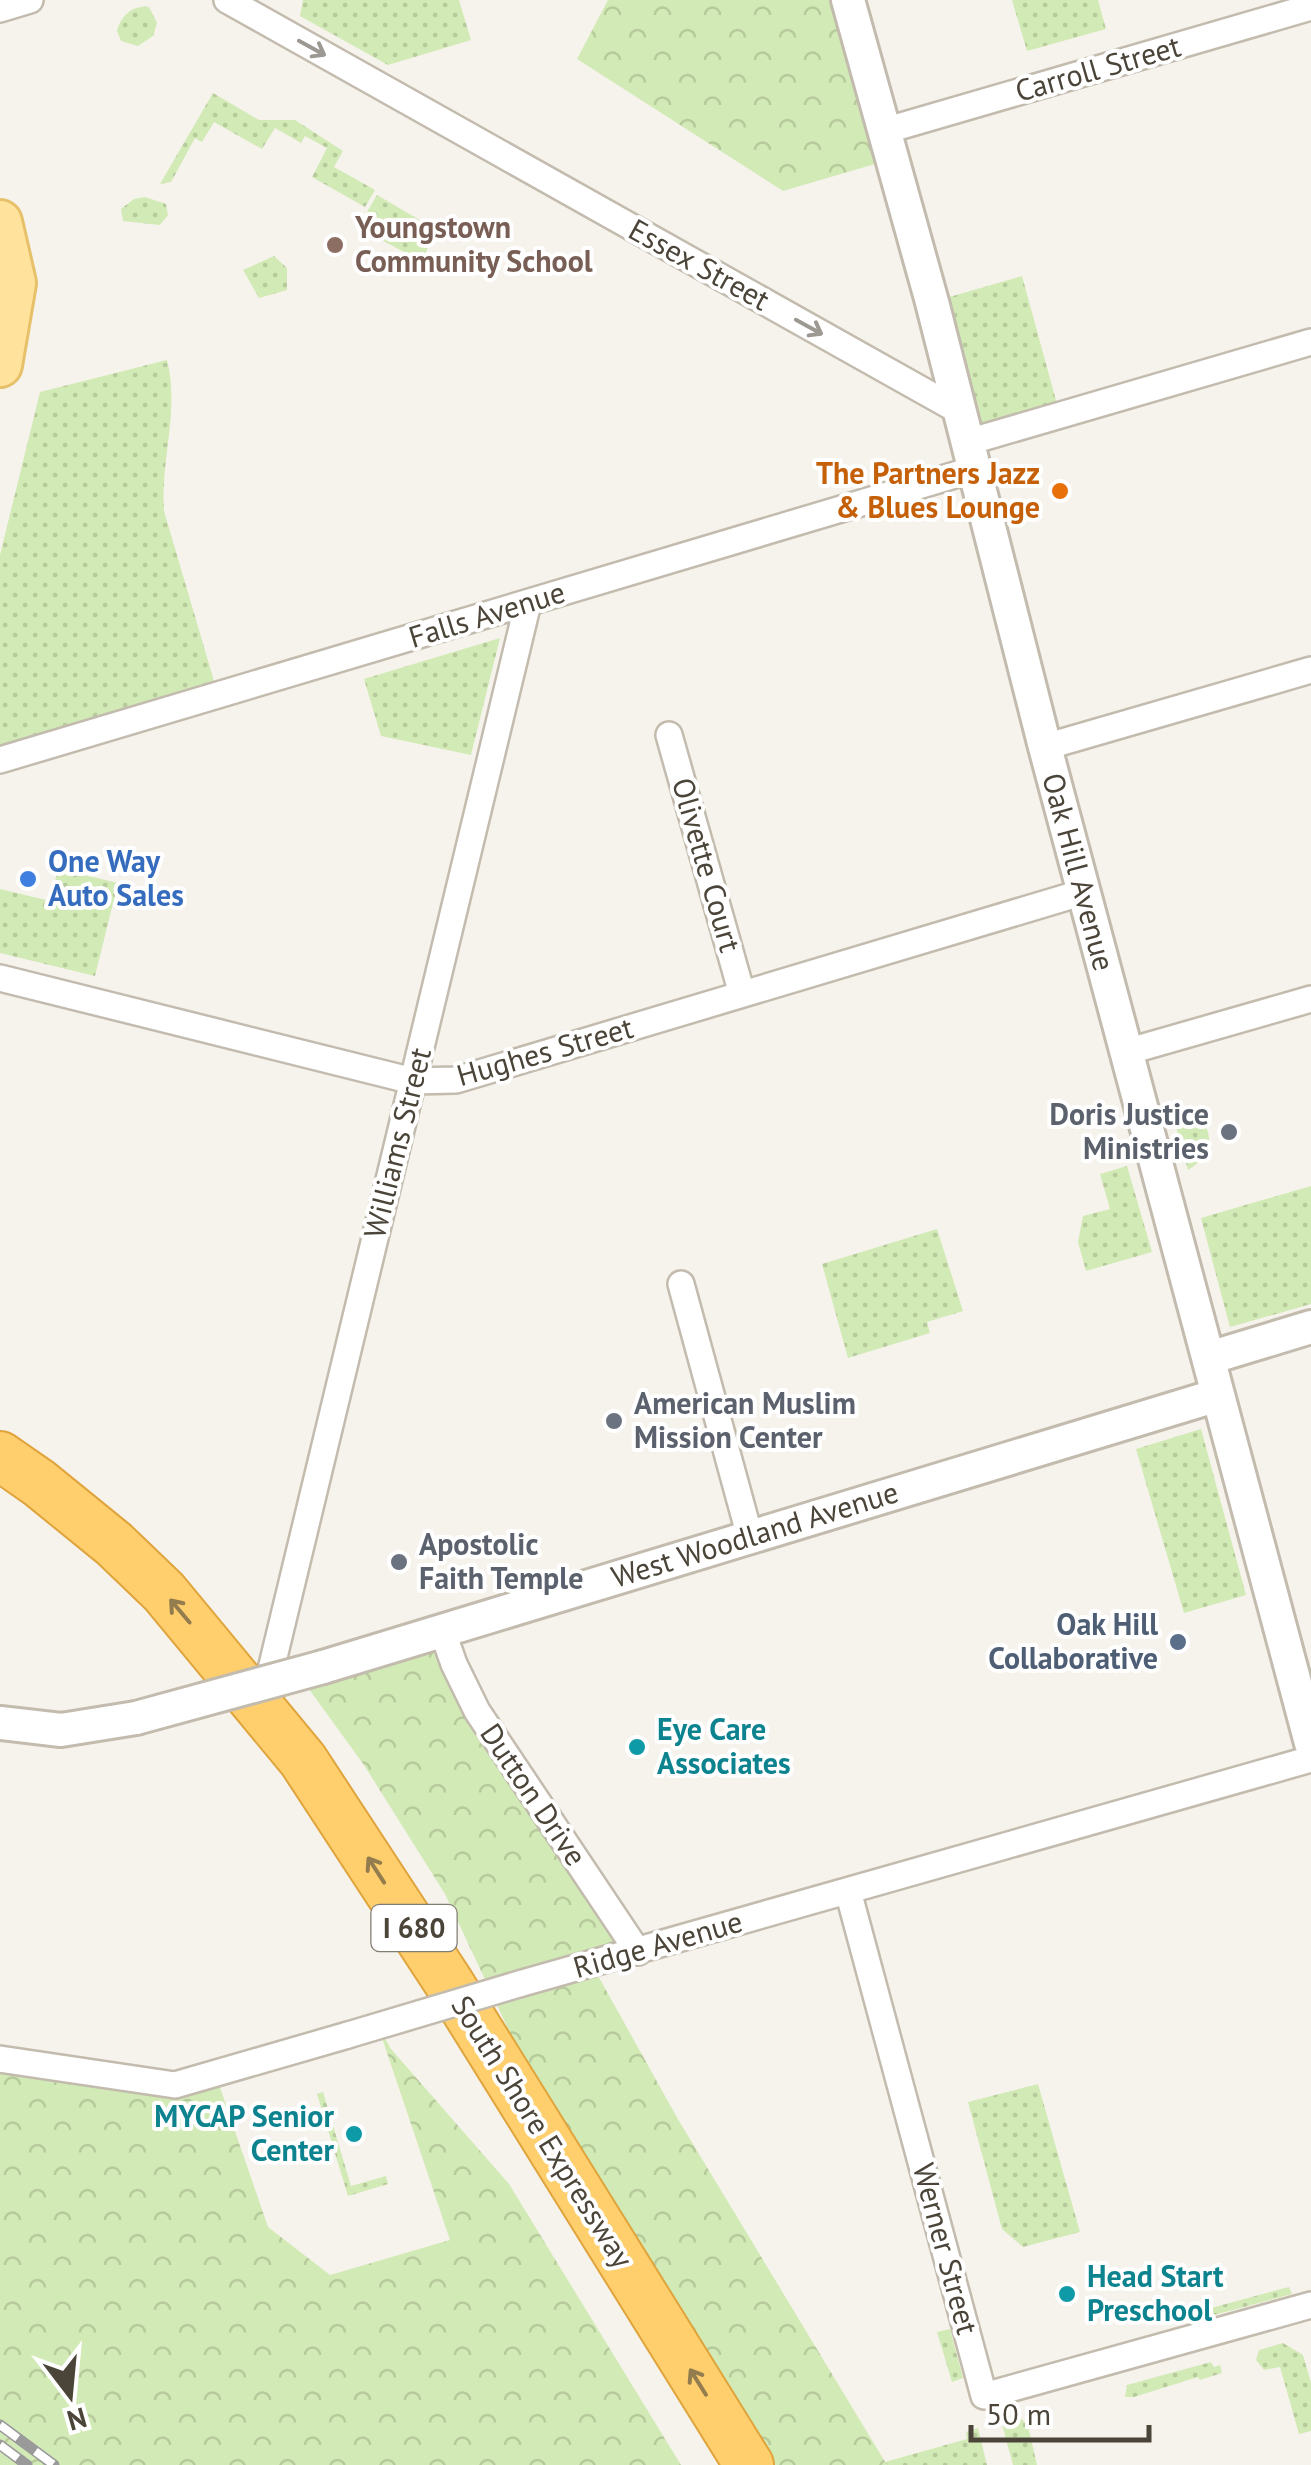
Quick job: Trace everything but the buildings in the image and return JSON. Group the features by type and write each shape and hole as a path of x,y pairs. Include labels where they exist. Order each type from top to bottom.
{"highway":[{"name":"South Shore Expressway","path":"0,1456 114,1544 164,1592 303,1760 439,1968 749,2465"}],"main road":[{"path":"0,222 14,283 0,365"}],"street":[{"path":"0,9 30,0"},
{"name":"Essex Street","path":"228,0 968,441"},
{"name":"Oak Hill Avenue","path":"848,0 1208,1358 1302,1675 1311,1743"},
{"name":"Carroll Street","path":"884,132 1311,7"},
{"name":"Falls Avenue","path":"0,760 528,602 968,441 1311,342"},
{"name":"Williams Street","path":"268,1682 528,602"},
{"path":"1045,747 1311,670"},
{"name":"Olivette Court","path":"669,735 742,994"},
{"name":"Hughes Street","path":"0,978 413,1081 456,1080 1084,892"},
{"path":"1126,1052 1311,999"},
{"path":"682,1284 750,1537"},
{"path":"1208,1358 1311,1327"},
{"name":"West Woodland Avenue","path":"0,1723 61,1730 136,1718 323,1667 1218,1394"},
{"name":"Dutton Drive","path":"442,1630 477,1711 638,1952"},
{"name":"Ridge Avenue","path":"0,2059 175,2084 1311,1758"},
{"name":"Werner Street","path":"848,1891 984,2396 1311,2305"}],"green space":[{"path":"303,0 459,0 471,40 388,65 300,16"},
{"path":"608,0 848,0 892,159 783,191 577,59"},
{"path":"1012,0 1098,0 1106,29 1027,51"},
{"path":"149,7 157,23 153,36 138,46 121,41 117,31 124,16 137,8"},
{"path":"213,93 259,120 295,120 343,151 334,167 375,190 365,207 312,177 327,148 305,136 301,143 275,128 262,149 214,122 202,142 195,138 171,182 160,184"},
{"path":"377,195 435,229 421,266 408,268 413,257 358,227"},
{"path":"145,197 166,204 168,215 160,225 123,221 121,209 134,199"},
{"path":"274,256 287,268 287,290 259,298 243,270"},
{"path":"1022,276 1060,415 968,442 932,302"},
{"path":"167,360 171,417 164,511 214,681 0,745 0,555 40,392"},
{"path":"500,638 471,755 381,736 364,679"},
{"path":"58,869 118,883 95,976 0,953 0,889 50,901"},
{"path":"1171,1109 1199,1116 1208,1131 1206,1152 1188,1170"},
{"path":"1127,1166 1152,1252 1086,1271 1078,1242 1083,1216 1110,1209 1100,1174"},
{"path":"1311,1186 1311,1304 1230,1327 1201,1218"},
{"path":"937,1229 963,1311 927,1322 930,1333 848,1358 822,1264"},
{"path":"1201,1429 1246,1595 1184,1613 1136,1449"},
{"path":"442,1630 638,1952 592,1965 679,2121 887,2465 749,2465 601,2227 445,1894 364,1765 298,1674"},
{"path":"378,2026 391,2049 509,2184 681,2465 0,2465 0,2059 175,2085 215,2073 268,2227 330,2275 450,2240"},
{"path":"1038,2084 1080,2232 1023,2247 1002,2229 968,2102"},
{"path":"323,2092 351,2186 386,2176 388,2184 348,2196 317,2094"},
{"path":"1289,2287 1292,2294 1203,2318 1200,2311"},
{"path":"950,2329 963,2378 952,2382 937,2332"},
{"path":"1283,2343 1303,2355 1311,2383 1311,2431 1299,2434 1280,2367 1264,2370 1256,2360 1259,2350"},
{"path":"1211,2362 1214,2367 1220,2365 1222,2373 1125,2397 1127,2385"},
{"path":"1007,2415 1018,2415 1028,2426 1037,2465 1013,2465 1002,2424"},
{"path":"978,2428 987,2465 885,2462 967,2439 966,2432"}],"railway":[{"path":"0,2425 54,2465"},
{"path":"0,2445 27,2465"}],"place":[{"name":"Youngstown Community School","path":"335,245"},
{"name":"The Partners Jazz & Blues Lounge","path":"1060,491"},
{"name":"One Way Auto Sales","path":"28,879"},
{"name":"Doris Justice Ministries","path":"1229,1132"},
{"name":"American Muslim Mission Center","path":"614,1421"},
{"name":"Apostolic Faith Temple","path":"399,1562"},
{"name":"Oak Hill Collaborative","path":"1178,1642"},
{"name":"Eye Care Associates","path":"637,1747"},
{"name":"MYCAP Senior Center","path":"354,2134"},
{"name":"Head Start Preschool","path":"1067,2294"}]}
